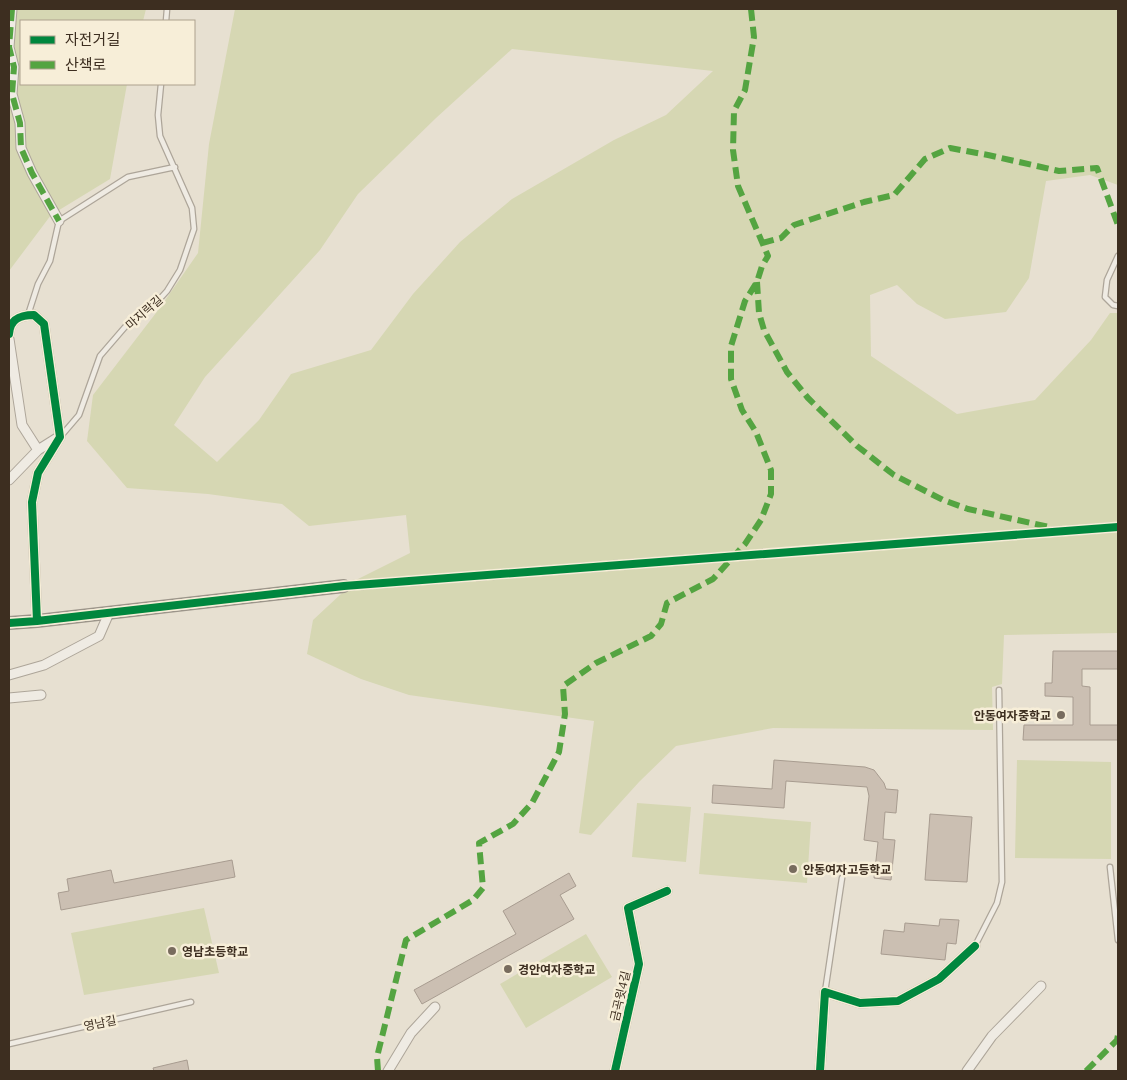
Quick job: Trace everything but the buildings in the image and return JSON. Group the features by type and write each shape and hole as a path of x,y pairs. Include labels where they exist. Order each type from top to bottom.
{"street":[{"path":"12,9 9,47 14,67 12,94 20,123 21,148 58,221"},
{"path":"9,334 9,326 12,322 28,315 34,315 44,324 60,437 38,473 32,502 38,621"},
{"path":"9,339 22,425 38,450"},
{"name":"마지락길","path":"9,480 38,450 60,437"},
{"path":"9,623 344,586"},
{"path":"9,675 44,665 99,636 109,613"},
{"path":"9,698 41,695"},
{"name":"금곡윗4길","path":"615,1071 639,964 628,908 668,891"},
{"path":"820,1071 825,992 860,1003 898,1001 939,978 975,946"},
{"path":"967,1071 992,1036 1041,986"},
{"path":"388,1071 411,1033 435,1007"}],"lane":[{"name":"마지락길","path":"60,437 79,415 100,356 125,327 156,303 167,291 180,270 194,229 192,208 160,136 158,115 161,85"},
{"path":"28,315 38,284 50,261 58,221 128,177 174,167"},
{"path":"1118,256 1107,280 1105,297 1112,305 1118,306"},
{"path":"975,946 997,902 1002,882 999,690"},
{"path":"1110,867 1118,940"},
{"path":"825,992 842,878"},
{"name":"영남길","path":"9,1044 191,1002"}],"green space":[{"path":"9,9 146,9 143,20 20,20 20,85 127,85 110,179 51,215 9,271"},
{"path":"235,9 1118,9 1118,185 1090,175 1046,181 1029,278 1006,312 945,319 917,304 897,285 870,295 871,356 957,414 1035,400 1091,340 1110,313 1118,313 1118,633 1004,635 1002,684 992,687 993,730 773,728 676,746 639,782 591,835 579,833 594,721 409,695 361,679 307,654 313,620 356,580 410,553 406,515 309,526 282,504 208,494 127,488 87,441 93,395 159,309 198,253 209,144","holes":["512,49 713,71 666,115 614,140 512,199 460,242 413,294 371,350 291,374 259,420 217,462 174,425 205,377 320,250 358,194 436,118"]},
{"path":"1017,760 1111,762 1111,859 1015,858"},
{"path":"637,803 691,807 686,862 632,857"},
{"path":"704,813 811,822 807,883 699,874"},
{"path":"204,908 219,973 84,995 71,933"},
{"path":"586,934 612,977 526,1028 500,984"}],"tunnel":[{"path":"344,586 1118,527"}],"marked path":[{"path":"12,9 9,47 14,67 12,94 20,123 21,148 32,173 59,221"},
{"path":"378,1071 377,1057 406,940 473,900 483,888 479,843 513,824 532,803 559,752 565,714 563,686 596,663 651,636 661,624 667,603 713,579 745,544 761,520 771,494 771,470 756,432 742,410 731,379 731,346 745,301 757,282 762,266 768,256 738,186 733,150 734,111 745,90 754,37 751,9"},
{"path":"762,243 781,238 794,225 864,202 894,195 925,159 950,148 1059,171 1097,168 1118,225"},
{"path":"757,282 759,313 764,330 787,372 808,398 857,446 894,475 943,500 968,509 1049,527"},
{"path":"1086,1071 1117,1040 1118,1035"}],"cycle path":[{"path":"9,334 11,325 20,317 34,315 44,324 60,437 38,473 32,502 37,621"},
{"path":"9,623 344,586 1118,527"},
{"path":"615,1071 639,964 628,908 667,891"},
{"path":"820,1071 825,992 860,1003 898,1001 939,979 975,946"}],"place":[{"name":"안동여자중학교","path":"1061,715"},
{"name":"안동여자고등학교","path":"793,869"},
{"name":"영남초등학교","path":"172,951"},
{"name":"경안여자중학교","path":"508,969"}]}
